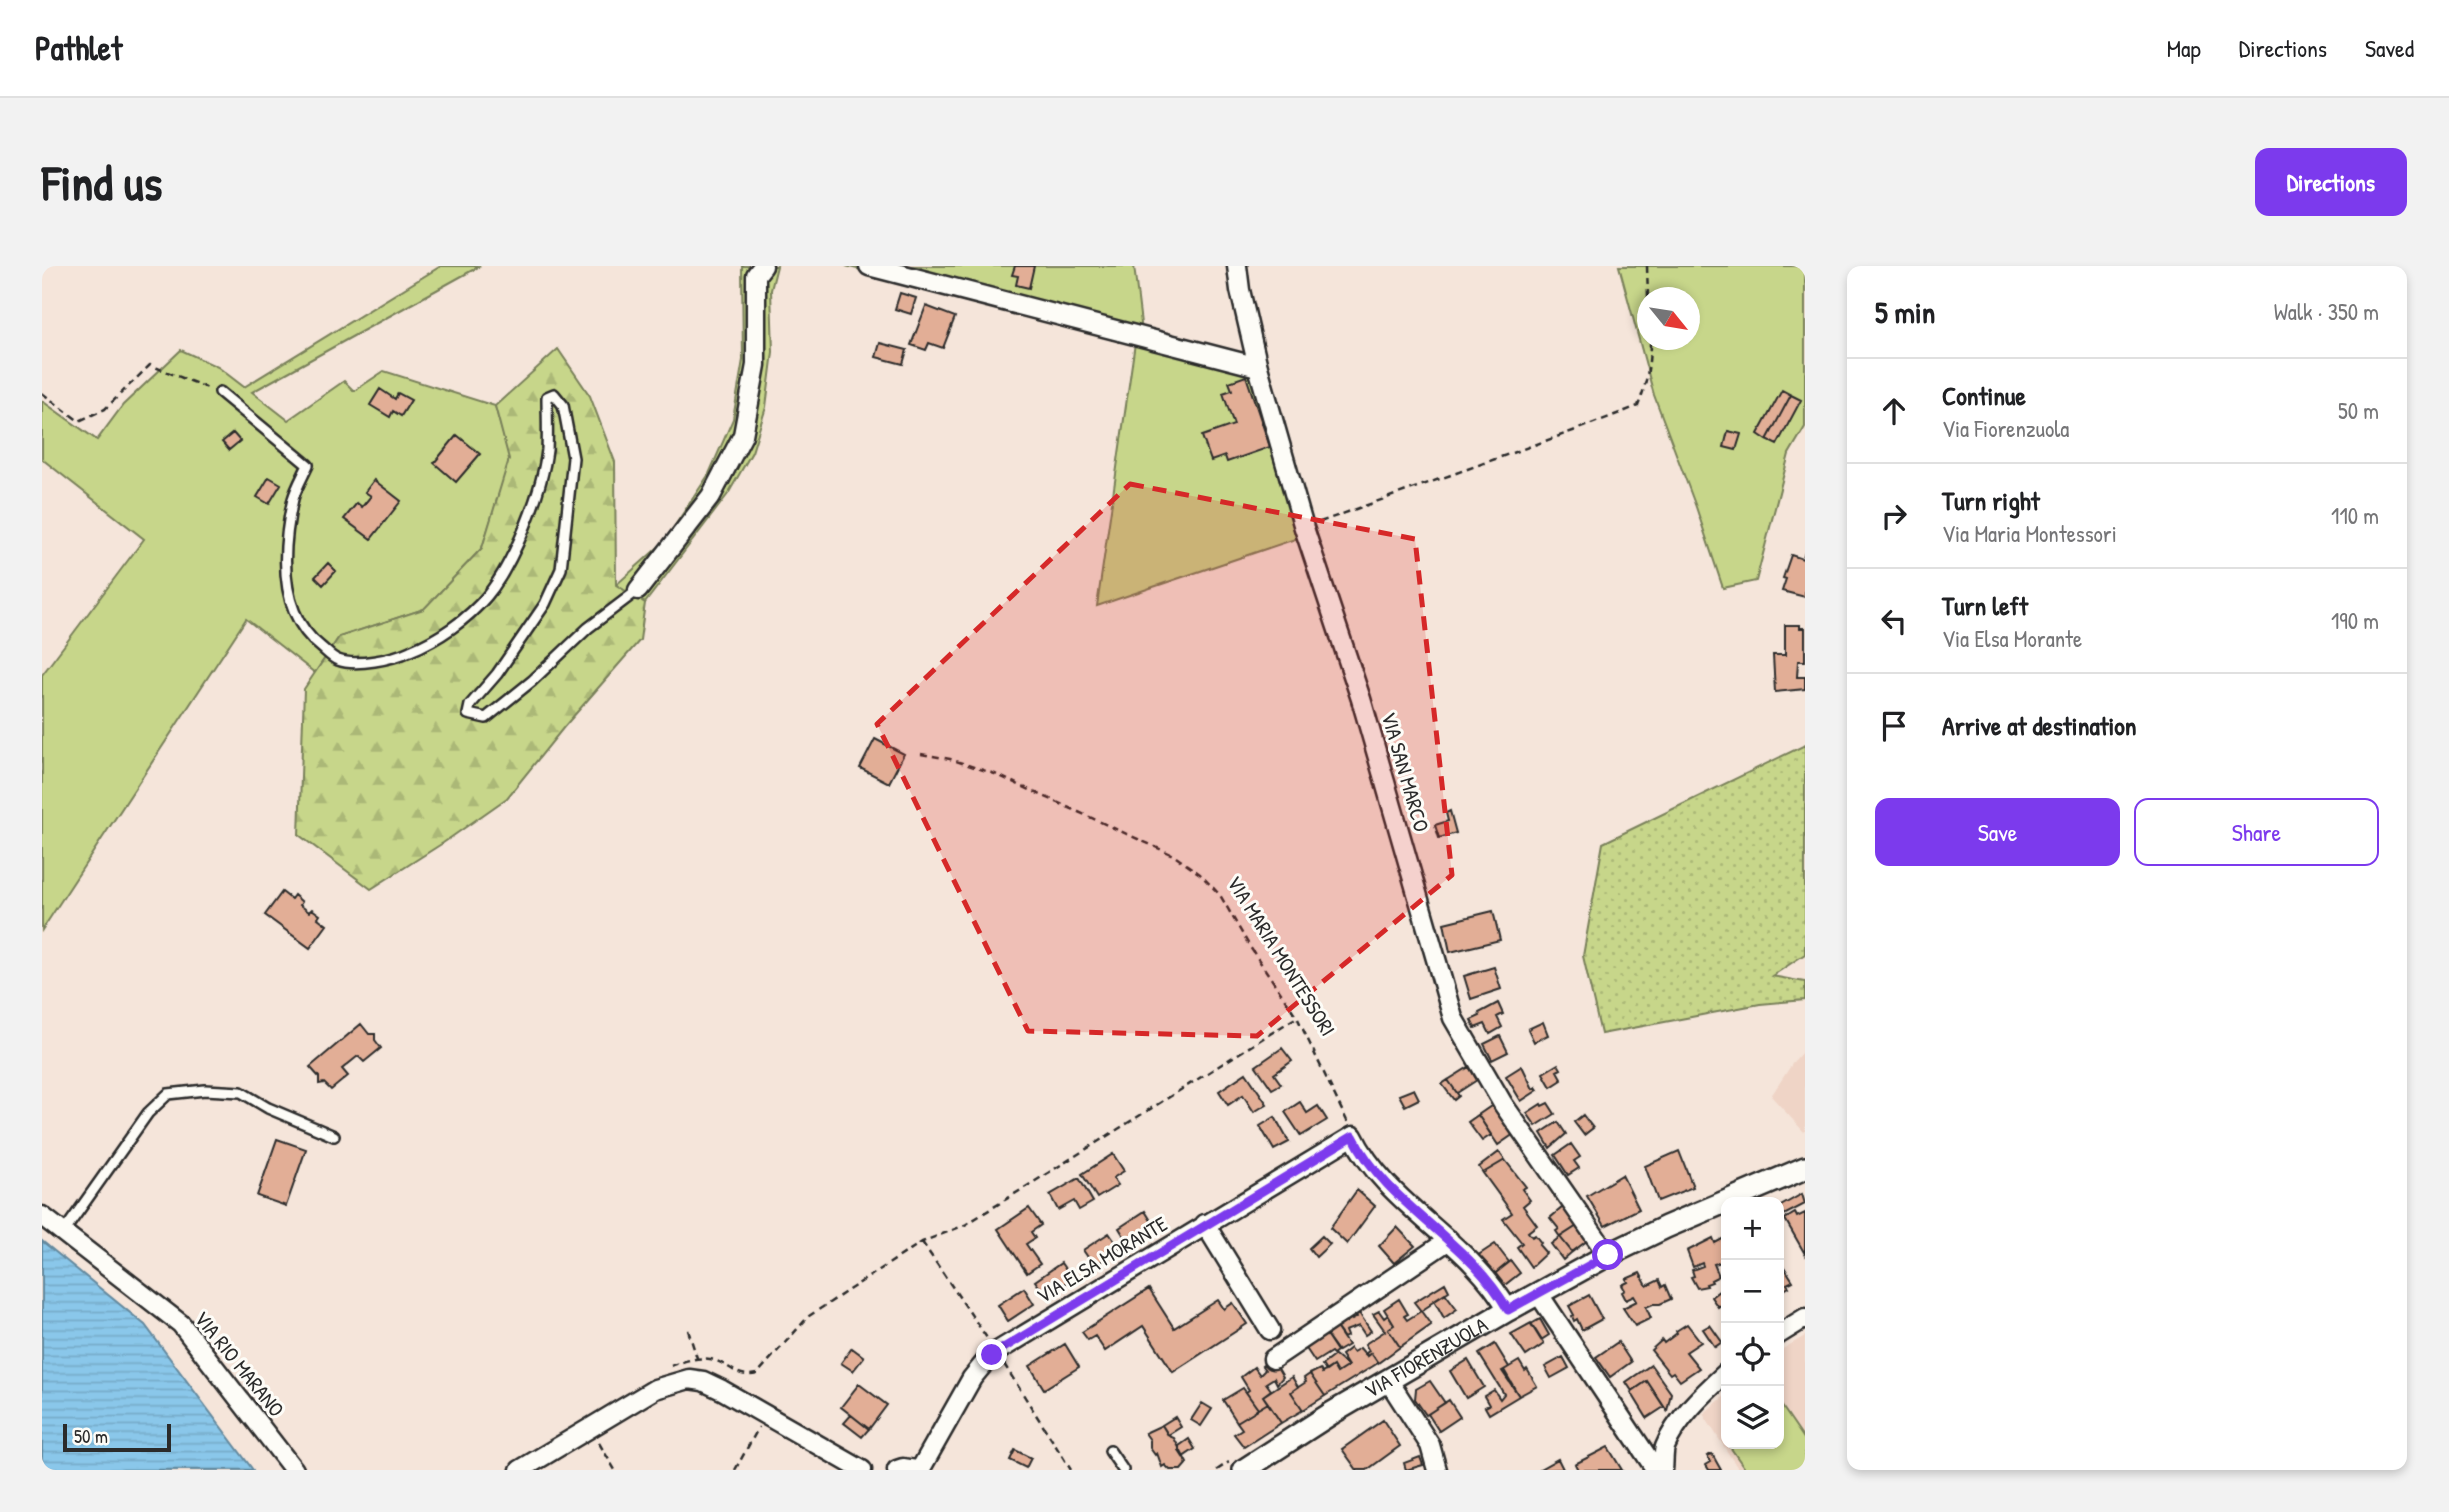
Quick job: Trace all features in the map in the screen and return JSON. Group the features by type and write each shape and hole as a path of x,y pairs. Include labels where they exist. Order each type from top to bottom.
{"street":[{"path":"638,590 711,496 743,435 757,365 756,275 763,266"},
{"path":"869,266 1258,368"},
{"name":"VIA SAN MARCO","path":"1237,266 1258,368 1304,528 1361,699 1453,1018 1503,1104 1608,1255"},
{"path":"1353,1136 1371,1167 1475,1265 1499,1294 1508,1310"},
{"name":"VIA ELSA MORANTE","path":"918,1470 972,1378 992,1355 1353,1136"},
{"name":"VIA FIORENZUOLA","path":"1244,1470 1388,1380 1608,1255 1666,1227 1805,1168"},
{"name":"VIA RIO MARANO","path":"42,1216 181,1324 295,1470"},
{"path":"1205,1224 1270,1330"},
{"path":"1273,1359 1449,1240"},
{"path":"1538,1293 1656,1470"},
{"path":"1784,1331 1805,1318"},
{"path":"1664,1470 1665,1449 1677,1426 1721,1378"},
{"path":"520,1470 655,1389 689,1379 712,1386 862,1470"},
{"path":"1388,1380 1430,1446 1437,1470"},
{"path":"897,1470 918,1470"}],"lane":[{"path":"220,392 308,465 293,498 287,544 286,587 294,616 311,639 338,660 367,662 400,656 431,643 487,596 520,538 542,474 547,449 547,397 554,394 563,405 573,458 561,569 539,613 497,674 470,705 468,715 486,718 532,681 588,628 638,590"},
{"path":"63,1233 148,1113 168,1094 205,1090 241,1092 268,1108 334,1136"},
{"path":"1110,1451 1123,1470"}],"path":[{"path":"1647,266 1648,287"},
{"path":"1304,528 1637,406 1645,387 1650,350"},
{"path":"42,393 79,421 105,409 150,365 220,392"},
{"name":"VIA MARIA MONTESSORI","path":"921,754 950,759 995,774 1172,855 1200,874 1220,895 1250,947 1297,1017 1353,1136"},
{"path":"665,1369 689,1359 710,1359 745,1377 757,1374 809,1317 922,1242 965,1225 1297,1017"},
{"path":"688,1330 697,1359"},
{"path":"735,1470 765,1415"},
{"path":"591,1429 615,1470"}],"highlighted area":[{"path":"1130,484 1415,539 1452,875 1257,1036 1028,1031 877,724"}],"shaded area":[{"path":"1805,1049 1805,1131 1804,1132 1771,1096"},
{"path":"1805,1336 1805,1470 1739,1470 1726,1449 1784,1449 1784,1348"},
{"path":"1721,1399 1721,1442 1703,1414"}],"green space":[{"path":"441,266 480,266 252,392 288,420 344,381 354,391 384,371 495,406 510,459 482,548 424,609 339,637 315,673 246,619 42,930 42,675 144,539 42,459 42,401 97,440 123,405 181,350 218,367 244,387"},
{"path":"742,266 777,266 771,290 773,352 766,407 752,452 728,494 645,603 616,585 664,542 709,474 733,419 743,360"},
{"path":"846,266 1134,266 1142,332 1136,343 1252,376 1301,537 1097,606 1135,343"},
{"path":"1619,266 1805,266 1805,427 1789,454 1756,581 1723,588 1654,395 1642,350 1700,350 1700,287 1637,287 1637,332"},
{"path":"558,349 590,396 615,462 616,585 645,603 640,640 564,727 507,798 371,889 299,835 304,689 339,637 424,609 482,548 509,459 495,406"},
{"path":"1805,745 1805,954 1772,976 1805,982 1805,1000 1760,1004 1601,1034 1583,956 1603,843"},
{"path":"1784,1409 1805,1440 1805,1470 1746,1470 1731,1449 1784,1449"}],"water":[{"path":"42,1241 145,1325 253,1470 42,1470"}],"building":[{"path":"1015,266 1034,266 1029,288 1016,285 1018,276 1012,275"},
{"path":"900,293 916,298 911,314 895,309"},
{"path":"926,306 955,317 943,348 929,343 926,350 911,345"},
{"path":"880,343 907,350 903,364 876,357"},
{"path":"1246,376 1270,447 1227,462 1225,456 1211,461 1202,436 1234,425 1223,393 1232,390 1229,382"},
{"path":"380,389 395,399 398,393 411,400 401,416 393,411 390,417 370,405"},
{"path":"1782,390 1791,395 1767,440 1758,434"},
{"path":"1791,395 1801,400 1777,445 1767,440"},
{"path":"1728,431 1741,434 1736,450 1724,447"},
{"path":"233,433 240,441 229,450 222,442"},
{"path":"457,435 480,454 456,482 434,463"},
{"path":"269,477 281,484 269,504 257,497"},
{"path":"374,480 401,501 371,539 344,519 357,503 362,507 371,496 365,492"},
{"path":"1805,552 1805,597 1782,591 1786,579 1783,578 1791,555 1803,559"},
{"path":"328,563 336,571 323,585 315,577"},
{"path":"1785,625 1800,625 1800,628 1805,628 1805,661 1798,661 1797,677 1805,677 1805,689 1775,692 1773,655 1785,655"},
{"path":"875,739 904,754 889,783 860,768"},
{"path":"1450,811 1456,833 1439,838 1435,825 1448,821 1446,813"},
{"path":"282,892 291,899 294,895 302,902 300,905 309,912 312,909 327,925 310,948 265,915"},
{"path":"1493,911 1500,940 1450,952 1444,923"},
{"path":"1494,967 1501,989 1471,999 1464,976"},
{"path":"1498,1003 1503,1014 1497,1017 1502,1027 1490,1034 1485,1024 1475,1028 1471,1020"},
{"path":"1543,1022 1548,1035 1534,1042 1528,1029"},
{"path":"361,1024 369,1034 375,1034 375,1040 381,1048 364,1062 358,1056 342,1069 348,1076 331,1090 324,1083 319,1084 319,1077 310,1067"},
{"path":"1500,1036 1508,1052 1492,1060 1484,1044"},
{"path":"1282,1048 1292,1061 1274,1074 1281,1084 1272,1089 1256,1066"},
{"path":"1558,1064 1561,1069 1557,1071 1562,1080 1551,1087 1543,1073"},
{"path":"1522,1066 1533,1089 1536,1087 1538,1090 1521,1101 1506,1076"},
{"path":"1469,1067 1477,1080 1457,1093 1448,1080"},
{"path":"1246,1073 1267,1104 1254,1112 1243,1095 1228,1105 1219,1091"},
{"path":"1448,1080 1459,1096 1454,1100 1442,1084"},
{"path":"1414,1089 1419,1099 1405,1106 1399,1095"},
{"path":"1300,1102 1307,1113 1318,1106 1327,1120 1301,1136 1285,1112"},
{"path":"1548,1103 1555,1114 1536,1126 1527,1113 1541,1104 1542,1106"},
{"path":"1494,1104 1514,1134 1498,1145 1478,1115"},
{"path":"1478,1115 1491,1135 1482,1141 1468,1122"},
{"path":"1583,1115 1593,1128 1584,1135 1574,1122"},
{"path":"1275,1117 1289,1142 1274,1150 1260,1126"},
{"path":"1558,1122 1566,1134 1550,1148 1541,1133"},
{"path":"277,1139 306,1149 286,1206 257,1196"},
{"path":"1571,1144 1580,1157 1574,1161 1579,1168 1568,1175 1555,1155"},
{"path":"1679,1151 1693,1187 1658,1201 1645,1166"},
{"path":"1499,1152 1505,1160 1483,1173 1479,1167"},
{"path":"1113,1154 1124,1171 1113,1178 1118,1185 1097,1198 1082,1174"},
{"path":"1505,1160 1526,1187 1522,1189 1530,1200 1523,1206 1537,1225 1528,1232 1532,1237 1535,1235 1546,1253 1531,1267 1517,1247 1522,1243 1503,1219 1512,1213 1483,1173"},
{"path":"1622,1175 1639,1209 1605,1226 1587,1196"},
{"path":"1079,1178 1093,1202 1079,1210 1074,1201 1058,1210 1050,1195"},
{"path":"1357,1190 1375,1206 1347,1244 1330,1228"},
{"path":"1802,1194 1805,1204 1784,1215 1784,1204"},
{"path":"1563,1207 1577,1226 1560,1237 1556,1231 1559,1229 1550,1218"},
{"path":"1029,1208 1041,1225 1031,1232 1035,1238 1026,1244 1040,1264 1027,1273 998,1229"},
{"path":"1145,1211 1155,1227 1129,1244 1119,1228"},
{"path":"1795,1213 1797,1217 1805,1213 1805,1254 1785,1219"},
{"path":"1577,1226 1588,1240 1572,1252 1560,1237"},
{"path":"1397,1227 1415,1246 1394,1263 1379,1246"},
{"path":"1109,1233 1120,1249 1094,1266 1083,1250"},
{"path":"1322,1236 1330,1244 1316,1257 1309,1248"},
{"path":"1560,1237 1572,1252 1563,1260 1551,1244"},
{"path":"1713,1238 1715,1243 1721,1240 1721,1262 1714,1264 1719,1276 1706,1284 1707,1286 1697,1288 1691,1277 1694,1276 1692,1270 1703,1266 1702,1263 1693,1267 1687,1251"},
{"path":"1495,1244 1509,1262 1492,1276 1477,1256"},
{"path":"1511,1261 1520,1273 1501,1288 1492,1276"},
{"path":"1061,1263 1072,1279 1046,1296 1035,1281"},
{"path":"1784,1267 1793,1281 1787,1284 1789,1287 1784,1290"},
{"path":"1640,1273 1647,1286 1659,1280 1662,1287 1665,1285 1671,1299 1646,1307 1651,1318 1635,1326 1623,1308 1637,1301 1634,1296 1626,1300 1622,1285 1628,1282 1626,1279"},
{"path":"1445,1283 1449,1291 1421,1311 1414,1302"},
{"path":"1024,1288 1034,1304 1008,1321 998,1305"},
{"path":"1149,1289 1174,1328 1218,1300 1224,1309 1233,1303 1247,1324 1173,1372 1143,1326 1105,1351 1095,1336 1088,1340 1082,1332"},
{"path":"1719,1291 1721,1305 1718,1307 1711,1297"},
{"path":"1445,1293 1457,1309 1444,1318 1434,1300"},
{"path":"1589,1295 1602,1319 1582,1330 1577,1319 1574,1321 1569,1306"},
{"path":"1399,1299 1408,1314 1404,1316 1407,1320 1421,1311 1431,1325 1400,1347 1388,1329 1394,1325 1384,1309"},
{"path":"1355,1307 1371,1331 1365,1335 1359,1326 1345,1331 1347,1336 1344,1338 1333,1323 1347,1313 1352,1320 1357,1317 1352,1309"},
{"path":"1379,1311 1384,1318 1388,1315 1394,1325 1388,1329 1400,1347 1378,1363 1371,1353 1367,1356 1369,1351 1365,1344 1385,1331 1373,1314"},
{"path":"1540,1319 1549,1335 1541,1340 1531,1324"},
{"path":"1333,1323 1348,1345 1338,1351 1323,1330"},
{"path":"1531,1323 1544,1344 1526,1356 1511,1334"},
{"path":"1687,1324 1701,1342 1686,1352 1699,1368 1680,1381 1673,1372 1670,1374 1651,1350"},
{"path":"1710,1325 1721,1343 1715,1347 1703,1329"},
{"path":"1323,1330 1337,1351 1315,1362 1303,1344"},
{"path":"1618,1342 1631,1362 1610,1377 1596,1357"},
{"path":"1065,1344 1079,1367 1044,1389 1030,1366"},
{"path":"1495,1344 1509,1367 1502,1371 1519,1396 1489,1414 1485,1407 1489,1405 1484,1396 1494,1390 1500,1399 1504,1394 1479,1354"},
{"path":"852,1348 864,1357 853,1371 841,1363"},
{"path":"1350,1348 1353,1352 1360,1348 1367,1356 1371,1353 1378,1363 1325,1396 1310,1374 1320,1369 1322,1373 1333,1366 1337,1373 1348,1366 1341,1355"},
{"path":"1335,1355 1348,1366 1337,1373 1333,1366 1326,1371 1322,1365"},
{"path":"1563,1357 1569,1368 1551,1378 1545,1367"},
{"path":"1272,1358 1283,1377 1277,1384 1274,1378 1266,1383 1271,1390 1263,1396 1268,1403 1258,1409 1246,1392 1249,1390 1241,1377 1254,1367 1260,1375 1265,1370 1262,1366"},
{"path":"1468,1360 1484,1387 1466,1398 1450,1371"},
{"path":"1519,1361 1537,1386 1519,1396 1504,1370"},
{"path":"1651,1365 1671,1393 1667,1411 1647,1381 1632,1391 1626,1382"},
{"path":"1310,1374 1325,1396 1303,1410 1291,1392 1306,1382 1304,1378"},
{"path":"1292,1377 1298,1387 1291,1392 1303,1410 1281,1423 1263,1396"},
{"path":"1430,1381 1445,1403 1426,1415 1415,1399 1416,1389"},
{"path":"1647,1381 1664,1407 1647,1418 1631,1392"},
{"path":"859,1384 887,1405 869,1429 841,1407"},
{"path":"1243,1388 1258,1409 1237,1422 1223,1400"},
{"path":"1449,1400 1460,1417 1439,1431 1428,1414"},
{"path":"1202,1403 1212,1409 1201,1426 1191,1420"},
{"path":"1268,1403 1281,1423 1244,1447 1234,1434 1242,1429 1237,1422"},
{"path":"851,1415 869,1429 862,1437 844,1423"},
{"path":"1175,1417 1181,1427 1168,1435 1162,1425"},
{"path":"1383,1420 1400,1446 1367,1470 1357,1470 1342,1449"},
{"path":"1162,1425 1169,1436 1174,1438 1187,1463 1181,1470 1170,1470 1165,1465 1162,1467 1157,1453 1155,1455 1150,1448 1150,1440 1145,1433"},
{"path":"1189,1439 1195,1449 1183,1457 1179,1446"},
{"path":"1608,1447 1622,1470 1578,1470 1575,1464"},
{"path":"1015,1450 1031,1458 1026,1468 1010,1460"},
{"path":"1712,1454 1721,1470 1709,1470 1706,1465 1711,1462 1707,1456"},
{"path":"1420,1457 1423,1465 1406,1470 1404,1463"},
{"path":"1558,1459 1563,1469 1540,1469"}],"route":[{"path":"992,1355 1353,1136 1371,1167 1462,1251 1499,1294 1508,1310 1608,1255"}]}
